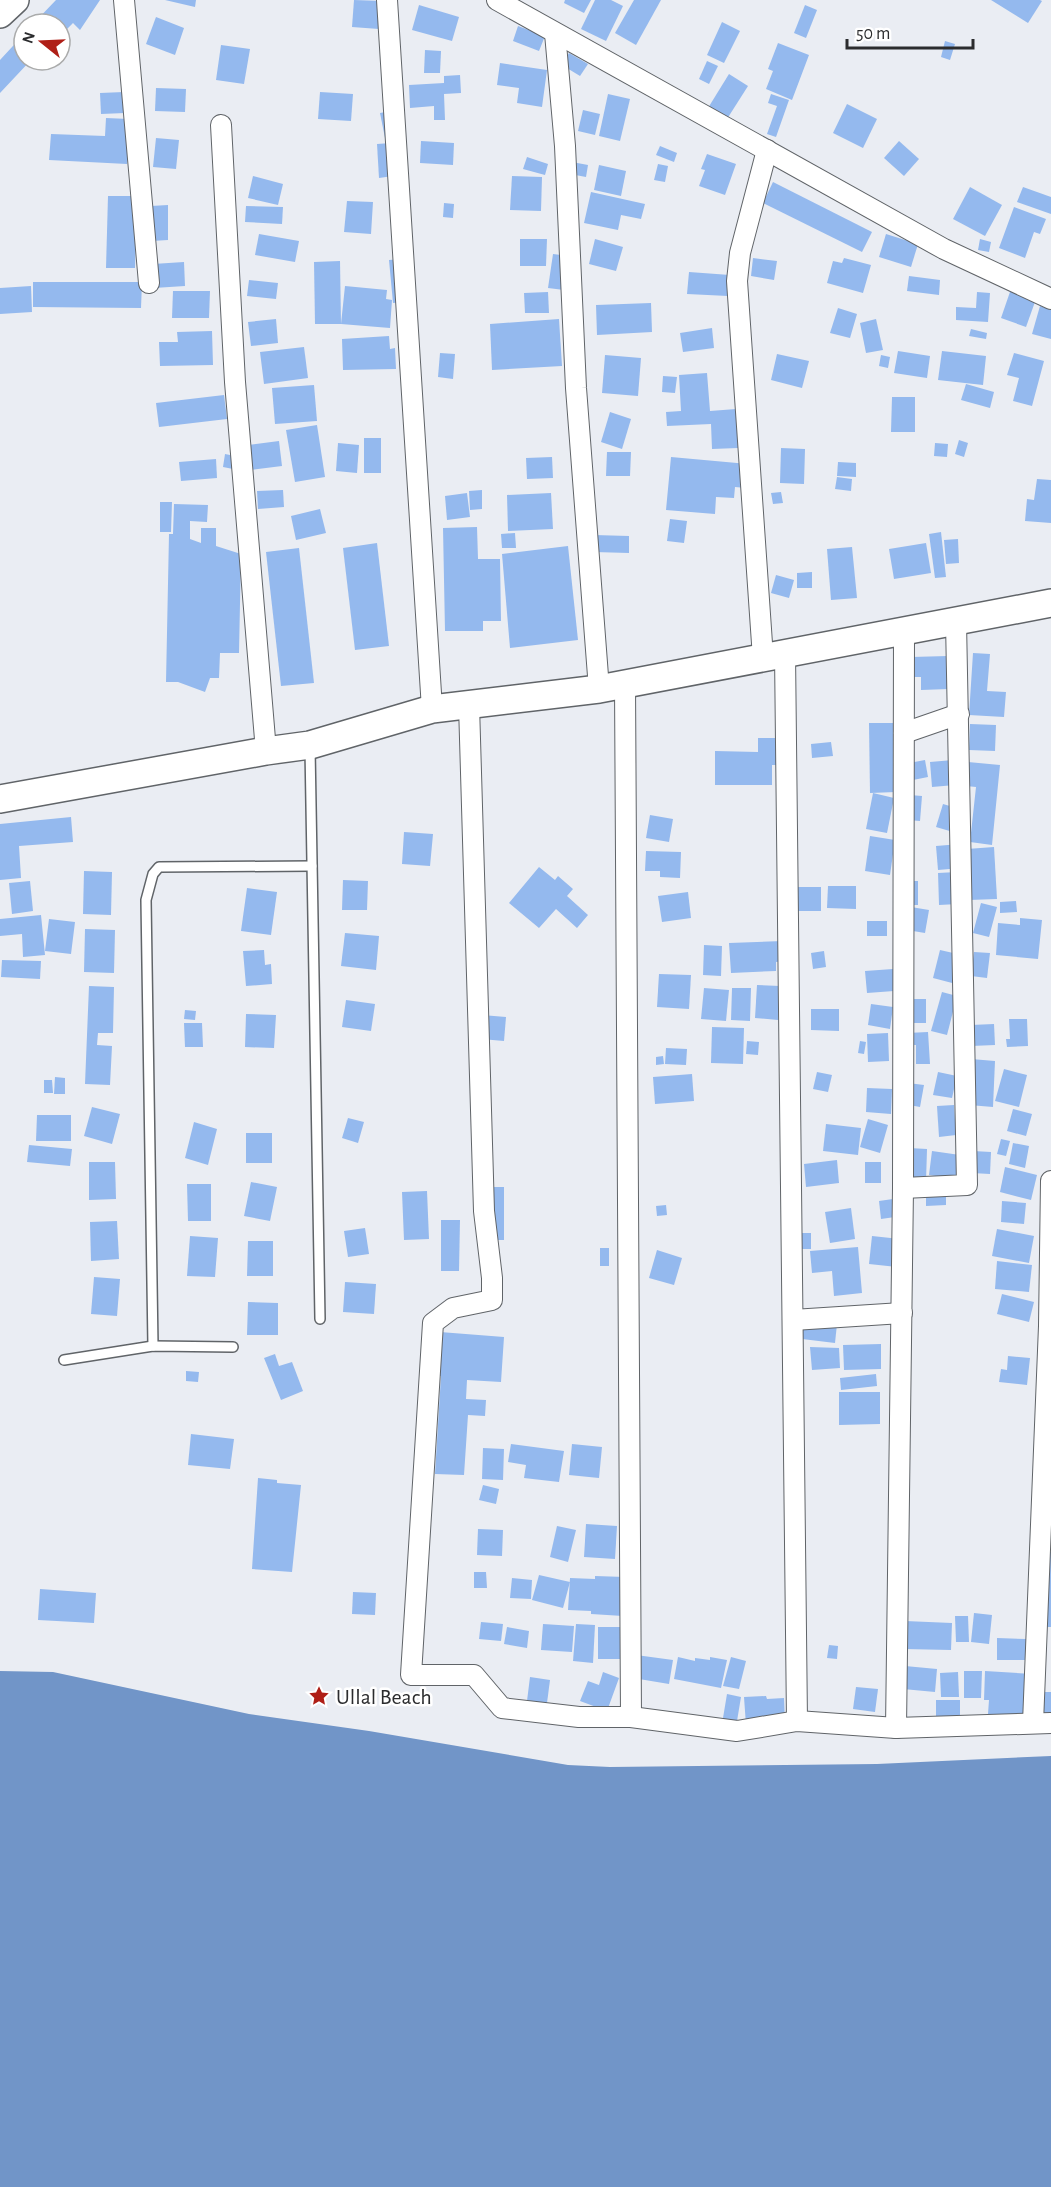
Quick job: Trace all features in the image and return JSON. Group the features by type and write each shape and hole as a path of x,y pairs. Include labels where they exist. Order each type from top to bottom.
{"street":[{"path":"0,14 15,0"},
{"path":"124,0 148,283"},
{"path":"387,0 432,709"},
{"path":"496,0 944,249 1051,298"},
{"path":"555,33 565,146 576,388 612,687 631,1717"},
{"path":"221,124 235,382 266,751"},
{"path":"767,150 740,253 736,281 774,655 793,1320 797,1721"},
{"path":"0,799 266,751 310,746 432,709 612,687 1051,603"},
{"path":"903,1188 967,1185 956,622"},
{"path":"897,1728 903,1188 904,630"},
{"path":"469,705 484,1210 492,1300 453,1308 433,1323 411,1675 474,1675 502,1708 579,1717 631,1717 737,1731 797,1721 897,1728 1042,1723 1051,1181"},
{"path":"904,733 959,714"},
{"path":"793,1320 902,1313"}],"lane":[{"path":"310,746 320,1319"},
{"path":"153,1346 145,977 146,900 153,874 159,867 312,866"},
{"path":"64,1360 153,1346 233,1347"}],"water":[{"path":"0,1671 53,1672 249,1714 369,1731 568,1765 610,1767 877,1764 1051,1756 1051,2187 0,2187"}],"building":[{"path":"56,0 100,0 80,30 72,24 72,12 44,12"},
{"path":"165,0 196,0 195,7"},
{"path":"354,0 382,1 379,29 352,27"},
{"path":"565,0 591,0 584,13 564,3"},
{"path":"595,0 611,0 623,6 606,41 581,29"},
{"path":"634,0 661,0 636,45 615,33"},
{"path":"991,0 1040,0 1042,1 1028,23"},
{"path":"419,5 459,17 452,41 412,30"},
{"path":"805,5 817,10 806,38 794,33"},
{"path":"156,17 184,28 175,55 146,44"},
{"path":"722,22 740,31 724,63 707,55"},
{"path":"518,26 545,36 539,51 513,41"},
{"path":"945,41 955,44 950,60 941,57"},
{"path":"778,43 809,55 792,100 766,89 773,71 768,69"},
{"path":"221,45 250,49 244,84 216,80"},
{"path":"12,47 12,72 20,72 0,93 0,60"},
{"path":"425,50 441,51 440,73 424,73"},
{"path":"569,53 588,64 580,76 562,65"},
{"path":"707,61 718,66 709,84 699,79"},
{"path":"500,63 547,70 542,107 517,103 519,88 497,85"},
{"path":"729,74 748,86 727,119 708,108"},
{"path":"460,75 461,93 444,94 445,120 434,120 434,106 410,108 409,85 444,83 444,76"},
{"path":"156,88 186,89 185,112 155,111"},
{"path":"124,92 125,113 101,114 100,93"},
{"path":"320,92 353,94 351,121 318,119"},
{"path":"608,94 630,99 620,141 599,136"},
{"path":"771,94 789,100 776,137 767,134 777,106 768,103"},
{"path":"847,104 877,119 863,148 833,133"},
{"path":"583,110 600,114 595,135 578,131"},
{"path":"391,111 396,135 385,138 380,113"},
{"path":"106,118 129,119 127,164 49,160 51,134 105,136"},
{"path":"156,138 179,140 176,169 153,167"},
{"path":"421,141 454,143 453,165 420,163"},
{"path":"899,141 919,159 904,176 884,158"},
{"path":"391,143 393,176 379,178 377,144"},
{"path":"660,146 677,153 674,162 656,155"},
{"path":"707,154 736,164 725,195 699,186 705,170 701,169"},
{"path":"527,157 548,164 545,175 523,169"},
{"path":"572,162 588,165 586,177 570,174"},
{"path":"658,164 668,166 665,182 654,180"},
{"path":"599,165 626,171 621,196 594,190"},
{"path":"253,176 283,184 278,205 248,198"},
{"path":"512,176 542,177 541,211 510,210"},
{"path":"773,182 872,232 862,252 763,203"},
{"path":"970,187 1002,205 985,236 953,219"},
{"path":"1023,187 1051,197 1051,214 1017,202"},
{"path":"591,192 645,204 641,219 621,215 618,230 584,223"},
{"path":"108,196 137,196 135,268 106,268"},
{"path":"347,201 373,202 371,234 344,232"},
{"path":"444,203 454,204 453,218 443,217"},
{"path":"168,205 168,240 152,241 151,206"},
{"path":"246,206 283,207 282,224 245,222"},
{"path":"1014,207 1046,219 1040,234 1034,232 1025,258 999,248"},
{"path":"259,234 299,241 295,262 255,255"},
{"path":"886,234 918,244 911,267 879,257"},
{"path":"520,239 547,239 546,266 520,266"},
{"path":"595,239 623,247 616,271 589,264"},
{"path":"980,239 991,242 989,252 978,250"},
{"path":"553,254 577,257 572,291 548,288"},
{"path":"753,258 777,261 774,280 751,276"},
{"path":"844,258 871,265 863,293 827,283 833,261 842,263"},
{"path":"402,259 406,302 393,303 389,260"},
{"path":"340,261 341,324 315,324 314,262"},
{"path":"184,262 185,286 154,288 153,264"},
{"path":"689,272 730,275 728,296 687,294"},
{"path":"909,276 940,280 939,295 907,291"},
{"path":"249,280 278,283 276,299 247,296"},
{"path":"33,282 142,282 141,308 33,307"},
{"path":"31,286 32,312 0,314 0,288"},
{"path":"345,286 387,290 386,299 392,300 390,328 341,324"},
{"path":"1011,289 1036,299 1026,327 1001,318"},
{"path":"173,291 210,291 209,318 172,318"},
{"path":"548,292 549,313 525,313 524,293"},
{"path":"977,292 990,293 988,322 956,320 956,307 976,308"},
{"path":"651,303 652,332 597,335 596,305"},
{"path":"1040,306 1051,310 1051,339 1032,334"},
{"path":"838,308 857,314 850,338 830,333"},
{"path":"276,319 278,343 251,346 248,322"},
{"path":"559,319 562,366 492,370 490,324"},
{"path":"876,319 883,350 866,353 860,323"},
{"path":"712,328 714,348 683,352 680,333"},
{"path":"971,329 987,333 986,339 969,336"},
{"path":"212,331 213,365 160,366 159,342 178,342 177,332"},
{"path":"389,336 390,349 395,348 396,369 343,370 342,339"},
{"path":"304,347 308,378 264,384 260,352"},
{"path":"898,351 930,356 927,378 894,373"},
{"path":"942,351 986,356 983,385 938,380"},
{"path":"440,353 455,354 453,379 438,377"},
{"path":"1014,353 1044,361 1032,406 1013,401 1019,378 1007,375"},
{"path":"777,354 809,361 802,388 771,380"},
{"path":"605,355 641,358 638,396 602,393"},
{"path":"881,355 890,357 888,368 879,366"},
{"path":"707,373 710,411 736,409 738,448 712,449 711,424 667,426 666,412 681,411 679,375"},
{"path":"663,376 677,377 675,393 662,392"},
{"path":"966,384 994,392 990,408 961,400"},
{"path":"314,385 317,421 275,424 272,388"},
{"path":"224,395 227,419 159,427 156,403"},
{"path":"892,397 915,397 915,432 891,432"},
{"path":"610,412 631,419 622,449 601,442"},
{"path":"317,425 325,477 295,482 286,430"},
{"path":"364,438 381,438 381,473 364,473"},
{"path":"959,440 968,443 964,457 955,454"},
{"path":"279,441 282,466 251,470 248,445"},
{"path":"338,443 359,445 357,473 336,471"},
{"path":"935,443 948,444 947,457 934,456"},
{"path":"781,448 805,449 804,484 780,483"},
{"path":"607,452 631,452 630,476 606,476"},
{"path":"225,454 235,456 233,469 223,467"},
{"path":"552,457 553,478 527,479 526,458"},
{"path":"671,457 748,464 746,488 735,487 734,498 716,497 715,514 666,510"},
{"path":"216,459 217,478 181,481 179,462"},
{"path":"838,462 856,463 856,477 837,476"},
{"path":"837,477 852,479 851,491 835,489"},
{"path":"1037,479 1051,480 1051,523 1025,521 1027,499 1034,500"},
{"path":"283,490 284,507 258,509 257,491"},
{"path":"482,490 482,509 470,510 469,491"},
{"path":"781,492 783,503 773,504 771,493"},
{"path":"467,493 470,517 447,520 445,496"},
{"path":"551,493 553,529 508,531 507,495"},
{"path":"160,502 172,502 171,532 160,532"},
{"path":"174,504 208,505 207,522 190,521 190,539 201,543 201,528 216,528 216,546 241,554 239,653 220,653 219,678 210,678 205,692 178,682 166,682 169,534 173,534"},
{"path":"320,509 326,533 296,540 291,516"},
{"path":"670,519 687,521 684,543 667,541"},
{"path":"477,527 478,559 500,559 501,621 483,621 483,631 445,631 443,528"},
{"path":"941,532 946,577 935,578 929,534"},
{"path":"515,533 516,548 502,548 501,534"},
{"path":"594,535 629,536 629,553 594,552"},
{"path":"958,539 959,563 946,564 944,540"},
{"path":"377,543 389,646 355,650 343,548"},
{"path":"926,543 931,573 894,579 889,549"},
{"path":"568,546 578,640 510,648 502,554"},
{"path":"852,547 857,598 831,600 827,549"},
{"path":"299,548 314,683 281,686 266,552"},
{"path":"812,572 812,588 797,588 797,573"},
{"path":"776,575 794,580 789,598 771,593"},
{"path":"973,653 990,654 987,691 1006,692 1004,717 969,715"},
{"path":"948,656 949,689 921,690 921,677 911,677 911,657"},
{"path":"869,723 895,723 896,792 870,793"},
{"path":"970,724 996,725 995,751 969,750"},
{"path":"758,738 779,738 778,765 772,765 772,785 715,785 715,751 758,752"},
{"path":"831,742 833,756 812,758 811,744"},
{"path":"925,760 928,777 913,780 909,763"},
{"path":"953,760 955,785 932,787 930,762"},
{"path":"968,762 1000,765 992,845 970,842 976,787 966,786"},
{"path":"873,793 894,798 887,833 866,829"},
{"path":"910,795 922,796 920,821 908,820"},
{"path":"943,804 960,809 953,832 936,827"},
{"path":"650,815 673,819 669,842 646,838"},
{"path":"71,817 73,842 19,846 21,878 0,880 0,824"},
{"path":"404,832 433,834 430,866 402,864"},
{"path":"870,836 895,840 890,875 865,871"},
{"path":"960,844 961,868 938,870 936,846"},
{"path":"994,847 997,899 969,900 967,849"},
{"path":"646,851 681,852 680,878 660,877 660,871 645,871"},
{"path":"539,867 555,880 558,876 573,889 567,896 588,915 577,928 556,909 539,928 509,903"},
{"path":"84,871 112,872 111,915 83,914"},
{"path":"957,872 958,904 939,905 938,873"},
{"path":"343,880 368,881 367,910 342,910"},
{"path":"30,881 33,911 12,914 9,883"},
{"path":"908,881 918,881 918,905 908,905"},
{"path":"828,886 856,886 856,909 827,908"},
{"path":"797,887 821,887 821,911 797,911"},
{"path":"247,888 277,892 271,935 241,931"},
{"path":"688,892 691,918 662,922 658,896"},
{"path":"1016,901 1017,912 1000,913 1000,902"},
{"path":"981,903 997,907 989,937 973,933"},
{"path":"911,907 929,910 925,933 907,930"},
{"path":"41,915 45,955 23,957 22,934 0,936 0,919"},
{"path":"1020,918 1042,920 1038,959 996,955 998,923 1020,925"},
{"path":"49,919 75,922 71,954 45,951"},
{"path":"867,921 887,921 887,936 867,936"},
{"path":"85,929 115,930 114,973 84,972"},
{"path":"345,933 379,936 376,970 341,966"},
{"path":"783,941 784,961 776,962 776,971 731,973 729,943"},
{"path":"704,945 722,946 721,976 703,975"},
{"path":"264,950 265,965 271,964 272,984 246,986 243,951"},
{"path":"940,950 962,955 956,984 933,978"},
{"path":"824,951 826,967 813,969 811,953"},
{"path":"974,952 990,953 987,978 971,976"},
{"path":"2,960 41,961 40,979 1,977"},
{"path":"893,969 894,991 867,993 865,971"},
{"path":"659,974 691,975 689,1009 657,1007"},
{"path":"757,985 780,986 778,1020 755,1018"},
{"path":"89,986 114,987 113,1033 98,1033 97,1045 112,1046 110,1085 85,1084"},
{"path":"704,988 729,990 726,1021 701,1019"},
{"path":"732,988 751,988 750,1021 731,1020"},
{"path":"942,992 957,996 947,1035 931,1031"},
{"path":"904,999 926,999 926,1023 904,1023"},
{"path":"346,1000 375,1004 371,1031 342,1027"},
{"path":"871,1004 893,1007 890,1029 868,1025"},
{"path":"811,1009 839,1009 839,1031 811,1030"},
{"path":"185,1010 196,1011 195,1020 184,1019"},
{"path":"246,1014 276,1015 274,1048 245,1047"},
{"path":"482,1015 506,1017 504,1041 481,1039"},
{"path":"1009,1019 1027,1019 1028,1046 1007,1047 1006,1039 1010,1039"},
{"path":"184,1023 202,1023 203,1047 185,1047"},
{"path":"994,1024 995,1045 971,1046 971,1025"},
{"path":"712,1027 744,1028 743,1064 711,1063"},
{"path":"928,1032 930,1064 916,1064 916,1045 908,1045 907,1033"},
{"path":"888,1033 889,1061 868,1062 867,1034"},
{"path":"747,1041 759,1042 758,1055 746,1054"},
{"path":"860,1041 866,1042 864,1054 858,1053"},
{"path":"666,1048 687,1049 686,1065 665,1064"},
{"path":"663,1056 664,1064 656,1065 656,1057"},
{"path":"971,1059 995,1061 993,1107 969,1105"},
{"path":"1004,1069 1027,1075 1019,1107 995,1101"},
{"path":"817,1072 832,1075 828,1092 813,1089"},
{"path":"938,1072 957,1076 952,1098 933,1095"},
{"path":"692,1074 694,1101 655,1104 653,1077"},
{"path":"55,1077 65,1078 65,1094 54,1094"},
{"path":"44,1080 52,1080 53,1093 44,1093"},
{"path":"908,1083 924,1085 920,1107 904,1104"},
{"path":"867,1088 892,1089 891,1114 866,1112"},
{"path":"954,1105 956,1135 939,1137 937,1106"},
{"path":"92,1107 120,1114 112,1144 84,1136"},
{"path":"1013,1109 1032,1114 1026,1136 1007,1131"},
{"path":"37,1115 71,1115 71,1141 36,1141"},
{"path":"348,1118 364,1122 358,1143 342,1138"},
{"path":"868,1119 888,1125 880,1153 860,1147"},
{"path":"194,1122 217,1129 208,1165 185,1158"},
{"path":"826,1124 861,1128 858,1155 823,1151"},
{"path":"246,1133 272,1133 272,1163 246,1163"},
{"path":"1001,1139 1010,1141 1006,1156 997,1154"},
{"path":"1013,1143 1029,1146 1025,1168 1009,1164"},
{"path":"29,1145 72,1149 70,1166 27,1162"},
{"path":"909,1148 927,1149 926,1181 908,1180"},
{"path":"932,1151 960,1155 957,1179 929,1175"},
{"path":"973,1151 991,1152 990,1174 972,1173"},
{"path":"837,1160 839,1183 806,1187 804,1164"},
{"path":"89,1162 115,1162 116,1199 89,1200"},
{"path":"865,1162 881,1162 881,1183 865,1183"},
{"path":"1005,1167 1037,1175 1031,1200 1000,1192"},
{"path":"251,1182 277,1187 270,1221 244,1216"},
{"path":"187,1184 211,1184 211,1221 188,1221"},
{"path":"479,1187 504,1187 504,1240 478,1240"},
{"path":"427,1191 429,1239 404,1240 402,1192"},
{"path":"946,1192 946,1205 926,1206 926,1193"},
{"path":"893,1199 895,1217 881,1219 879,1201"},
{"path":"1002,1201 1026,1203 1024,1224 1001,1222"},
{"path":"666,1205 667,1215 657,1216 656,1206"},
{"path":"851,1208 855,1239 830,1243 825,1212"},
{"path":"441,1220 460,1220 459,1271 441,1271"},
{"path":"117,1221 119,1259 91,1261 90,1222"},
{"path":"365,1228 369,1254 348,1257 344,1231"},
{"path":"997,1229 1034,1236 1029,1263 992,1256"},
{"path":"796,1233 811,1233 811,1249 796,1249"},
{"path":"190,1236 218,1238 215,1277 187,1276"},
{"path":"872,1236 900,1239 897,1267 869,1264"},
{"path":"248,1241 273,1241 273,1276 247,1276"},
{"path":"858,1247 862,1293 834,1296 832,1271 812,1273 810,1251"},
{"path":"600,1248 609,1248 609,1266 600,1266"},
{"path":"657,1250 682,1258 674,1285 649,1278"},
{"path":"997,1261 1032,1265 1029,1292 995,1289"},
{"path":"94,1277 120,1279 117,1316 91,1314"},
{"path":"345,1282 376,1284 374,1314 343,1312"},
{"path":"1002,1294 1034,1302 1029,1322 997,1314"},
{"path":"248,1302 278,1303 278,1335 247,1335"},
{"path":"796,1320 837,1324 835,1343 794,1338"},
{"path":"440,1332 504,1337 501,1382 467,1380 466,1399 486,1400 485,1416 468,1415 464,1475 435,1474 441,1376 437,1376"},
{"path":"881,1344 881,1369 844,1370 843,1345"},
{"path":"810,1347 839,1348 840,1368 812,1370"},
{"path":"275,1354 279,1366 292,1362 303,1391 281,1400 264,1358"},
{"path":"1008,1356 1030,1358 1027,1385 999,1382 1001,1369 1007,1370"},
{"path":"186,1371 199,1372 198,1382 186,1381"},
{"path":"876,1374 877,1386 841,1390 840,1378"},
{"path":"839,1392 880,1392 880,1424 839,1425"},
{"path":"191,1434 234,1439 230,1469 188,1465"},
{"path":"511,1444 564,1451 559,1482 524,1478 526,1465 508,1462"},
{"path":"572,1444 602,1447 599,1478 569,1475"},
{"path":"483,1448 504,1449 503,1480 482,1479"},
{"path":"258,1478 277,1480 277,1483 301,1485 292,1572 252,1569"},
{"path":"483,1485 499,1489 496,1504 479,1500"},
{"path":"586,1524 617,1526 615,1559 584,1557"},
{"path":"557,1526 576,1530 568,1562 550,1557"},
{"path":"478,1529 503,1530 502,1556 477,1555"},
{"path":"1045,1552 1051,1552 1051,1627 1041,1627"},
{"path":"474,1572 486,1572 487,1588 474,1588"},
{"path":"539,1575 570,1582 563,1608 532,1600"},
{"path":"595,1576 625,1577 623,1616 568,1610 570,1578 595,1579"},
{"path":"512,1578 532,1580 531,1599 510,1598"},
{"path":"40,1589 96,1593 94,1623 38,1620"},
{"path":"353,1592 376,1593 375,1615 352,1614"},
{"path":"974,1613 992,1615 989,1644 971,1642"},
{"path":"955,1616 968,1616 969,1642 956,1642"},
{"path":"905,1621 952,1623 951,1650 904,1649"},
{"path":"481,1622 503,1624 501,1641 479,1639"},
{"path":"543,1624 574,1626 572,1652 541,1650"},
{"path":"576,1624 595,1625 593,1663 573,1661"},
{"path":"507,1627 529,1631 527,1648 504,1644"},
{"path":"598,1627 624,1627 624,1659 598,1659"},
{"path":"997,1638 1026,1639 1025,1660 997,1660"},
{"path":"829,1645 838,1646 837,1659 827,1658"},
{"path":"636,1655 673,1660 669,1684 633,1678"},
{"path":"678,1657 695,1661 695,1658 710,1660 710,1657 727,1660 721,1688 674,1679"},
{"path":"731,1657 746,1661 739,1689 723,1686"},
{"path":"905,1666 937,1669 935,1692 903,1689"},
{"path":"964,1671 982,1671 981,1698 964,1698"},
{"path":"985,1671 1032,1674 1030,1716 988,1714 989,1700 984,1700"},
{"path":"603,1672 619,1678 607,1711 580,1701 588,1681 599,1685"},
{"path":"958,1672 959,1697 941,1697 940,1673"},
{"path":"530,1677 550,1680 547,1703 527,1701"},
{"path":"856,1687 878,1689 875,1712 853,1709"},
{"path":"1039,1692 1051,1692 1051,1713 1038,1713"},
{"path":"727,1694 741,1697 736,1727 722,1724"},
{"path":"766,1696 767,1699 784,1698 785,1722 746,1725 744,1697"},
{"path":"936,1700 960,1700 960,1723 936,1723"}],"place":[{"name":"Ullal Beach","path":"319,1696"}]}
